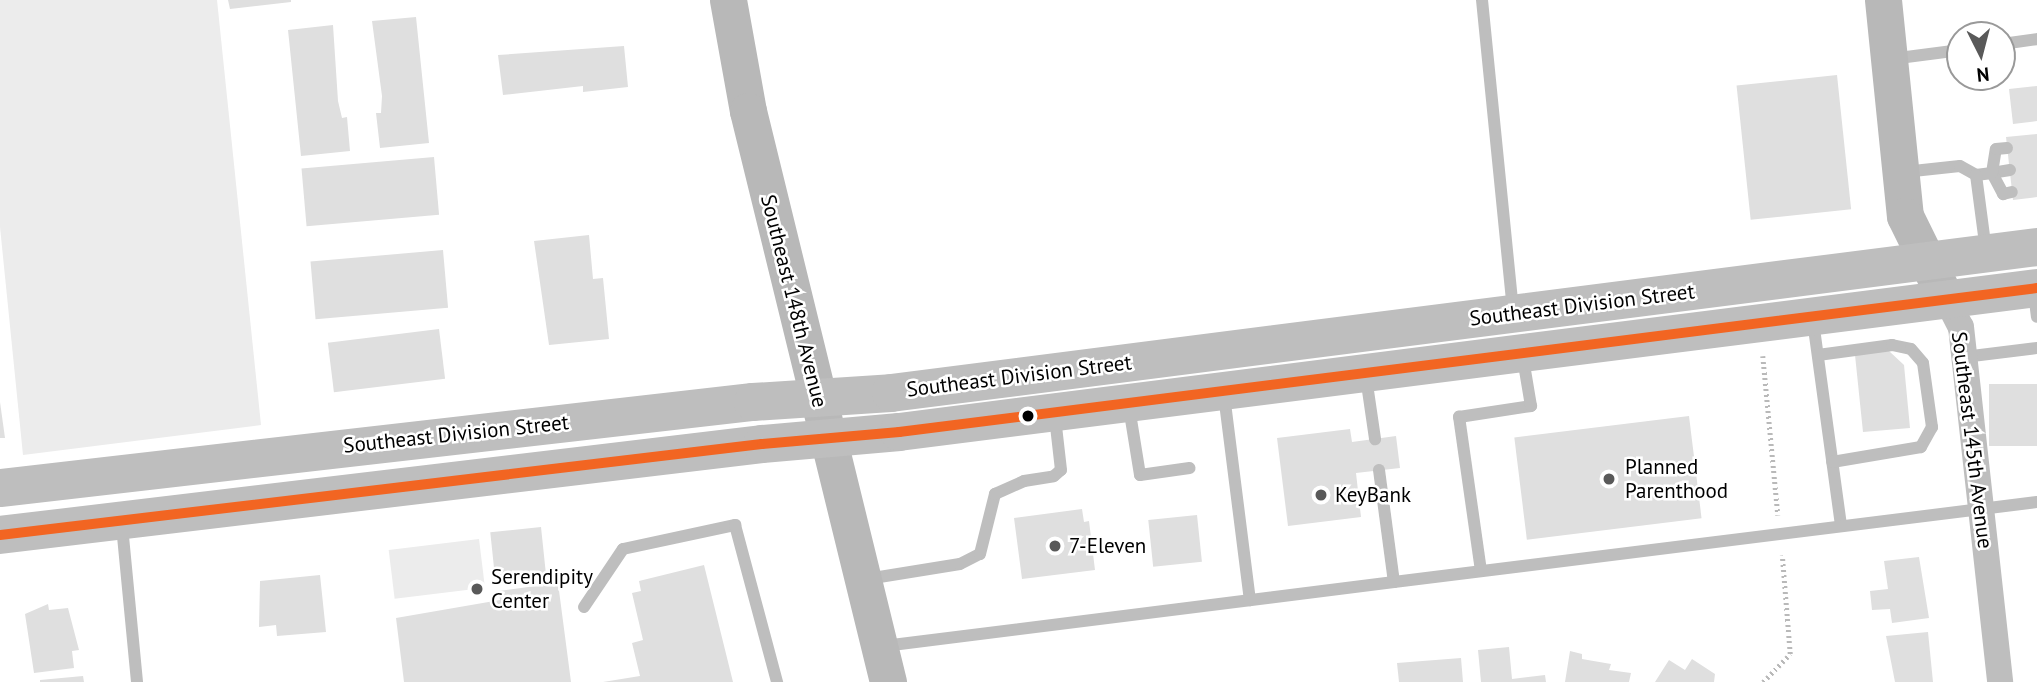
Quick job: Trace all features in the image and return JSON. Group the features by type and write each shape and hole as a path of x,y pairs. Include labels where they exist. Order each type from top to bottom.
{"main road":[{"name":"Southeast 145th Avenue","path":"1882,0 1905,216 1947,300"},
{"name":"Southeast 148th Avenue","path":"731,1 748,111 888,682"},
{"name":"Southeast Division Street","path":"0,488 819,397 891,393 2037,247"},
{"name":"Southeast Division Street","path":"0,535 1055,412 1947,300 2036,298"}],"street":[{"name":"Southeast 145th Avenue","path":"1947,300 1961,327 2000,682"}],"lane":[{"path":"1482,0 1514,313"},
{"path":"2016,42 2037,39"},
{"path":"1889,59 1946,52"},
{"path":"2007,148 1996,149 1992,173 2003,194 2012,192"},
{"path":"1901,172 1960,166 1976,175 2010,170"},
{"path":"1976,175 1987,254"},
{"path":"1813,317 1841,526"},
{"path":"1818,355 1892,345 1911,349 1923,363 1932,427 1921,446 1832,462"},
{"path":"1964,357 2037,348"},
{"path":"1481,571 1459,417 1531,406 1522,354"},
{"path":"1366,373 1375,439"},
{"path":"1223,391 1250,600"},
{"path":"1129,403 1140,475 1190,468"},
{"path":"864,580 960,564 980,554 995,494 1016,483 1054,476 1061,470 1055,412"},
{"path":"1379,470 1394,582"},
{"path":"880,646 2037,502"},
{"path":"121,519 137,682"},
{"path":"583,607 623,549 735,525 777,682"}],"path":[{"path":"1760,324 1790,654 1763,682"}],"shaded area":[{"path":"0,0 217,0 261,425 23,455 0,227"},
{"path":"479,539 485,588 395,599 389,550"}],"building":[{"path":"228,0 291,0 291,2 230,9"},
{"path":"416,17 429,143 380,148 376,113 381,113 382,96 372,21"},
{"path":"333,25 338,101 342,118 347,117 350,151 301,156 288,30"},
{"path":"624,46 628,87 583,92 583,86 503,95 498,55"},
{"path":"1837,75 1851,209 1751,220 1737,86"},
{"path":"2037,86 2037,121 2013,124 2009,91 2016,91 2016,88"},
{"path":"2037,134 2037,197 2013,200 2006,137"},
{"path":"434,157 439,215 307,226 302,169"},
{"path":"589,235 593,279 603,278 609,339 549,345 534,241"},
{"path":"443,250 448,308 316,319 311,262"},
{"path":"439,329 445,379 334,392 328,343"},
{"path":"1889,351 1904,365 1910,428 1863,432 1855,355"},
{"path":"1989,384 2037,384 2037,446 1989,446"},
{"path":"0,402 5,438 0,438"},
{"name":"Planned Parenthood","path":"1689,416 1702,518 1527,540 1514,437"},
{"name":"KeyBank","path":"1350,429 1352,442 1396,436 1400,468 1356,473 1361,517 1288,526 1277,438"},
{"name":"7-Eleven","path":"1082,509 1084,522 1089,521 1095,570 1022,579 1014,518"},
{"path":"1197,515 1202,562 1153,567 1148,520"},
{"path":"541,527 546,574 495,579 490,532"},
{"path":"1919,557 1929,618 1892,623 1890,609 1872,610 1870,591 1888,589 1884,561"},
{"path":"704,565 733,682 603,682 640,676 632,643 643,640 632,593 641,591 639,581"},
{"path":"320,575 326,632 277,636 276,625 259,627 260,581"},
{"path":"558,583 571,682 404,682 396,618 500,600 499,591"},
{"path":"48,604 49,610 68,608 79,650 72,651 74,668 34,673 25,614"},
{"path":"1928,632 1933,682 1895,682 1886,636"},
{"path":"1509,647 1512,679 1545,675 1546,682 1481,682 1478,650"},
{"path":"1570,651 1582,654 1582,659 1611,664 1609,670 1631,673 1629,682 1565,682"},
{"path":"1461,658 1463,682 1399,682 1397,663"},
{"path":"1692,659 1715,674 1714,682 1655,682 1669,660 1685,670"},
{"path":"83,676 84,682 40,682 40,680"}],"transit line":[{"path":"0,535 762,444 899,432 2037,288"}],"place":[{"name":"Planned Parenthood","path":"1609,479"},
{"name":"KeyBank","path":"1321,495"},
{"name":"7-Eleven","path":"1055,546"},
{"name":"Serendipity Center","path":"477,589"}]}
